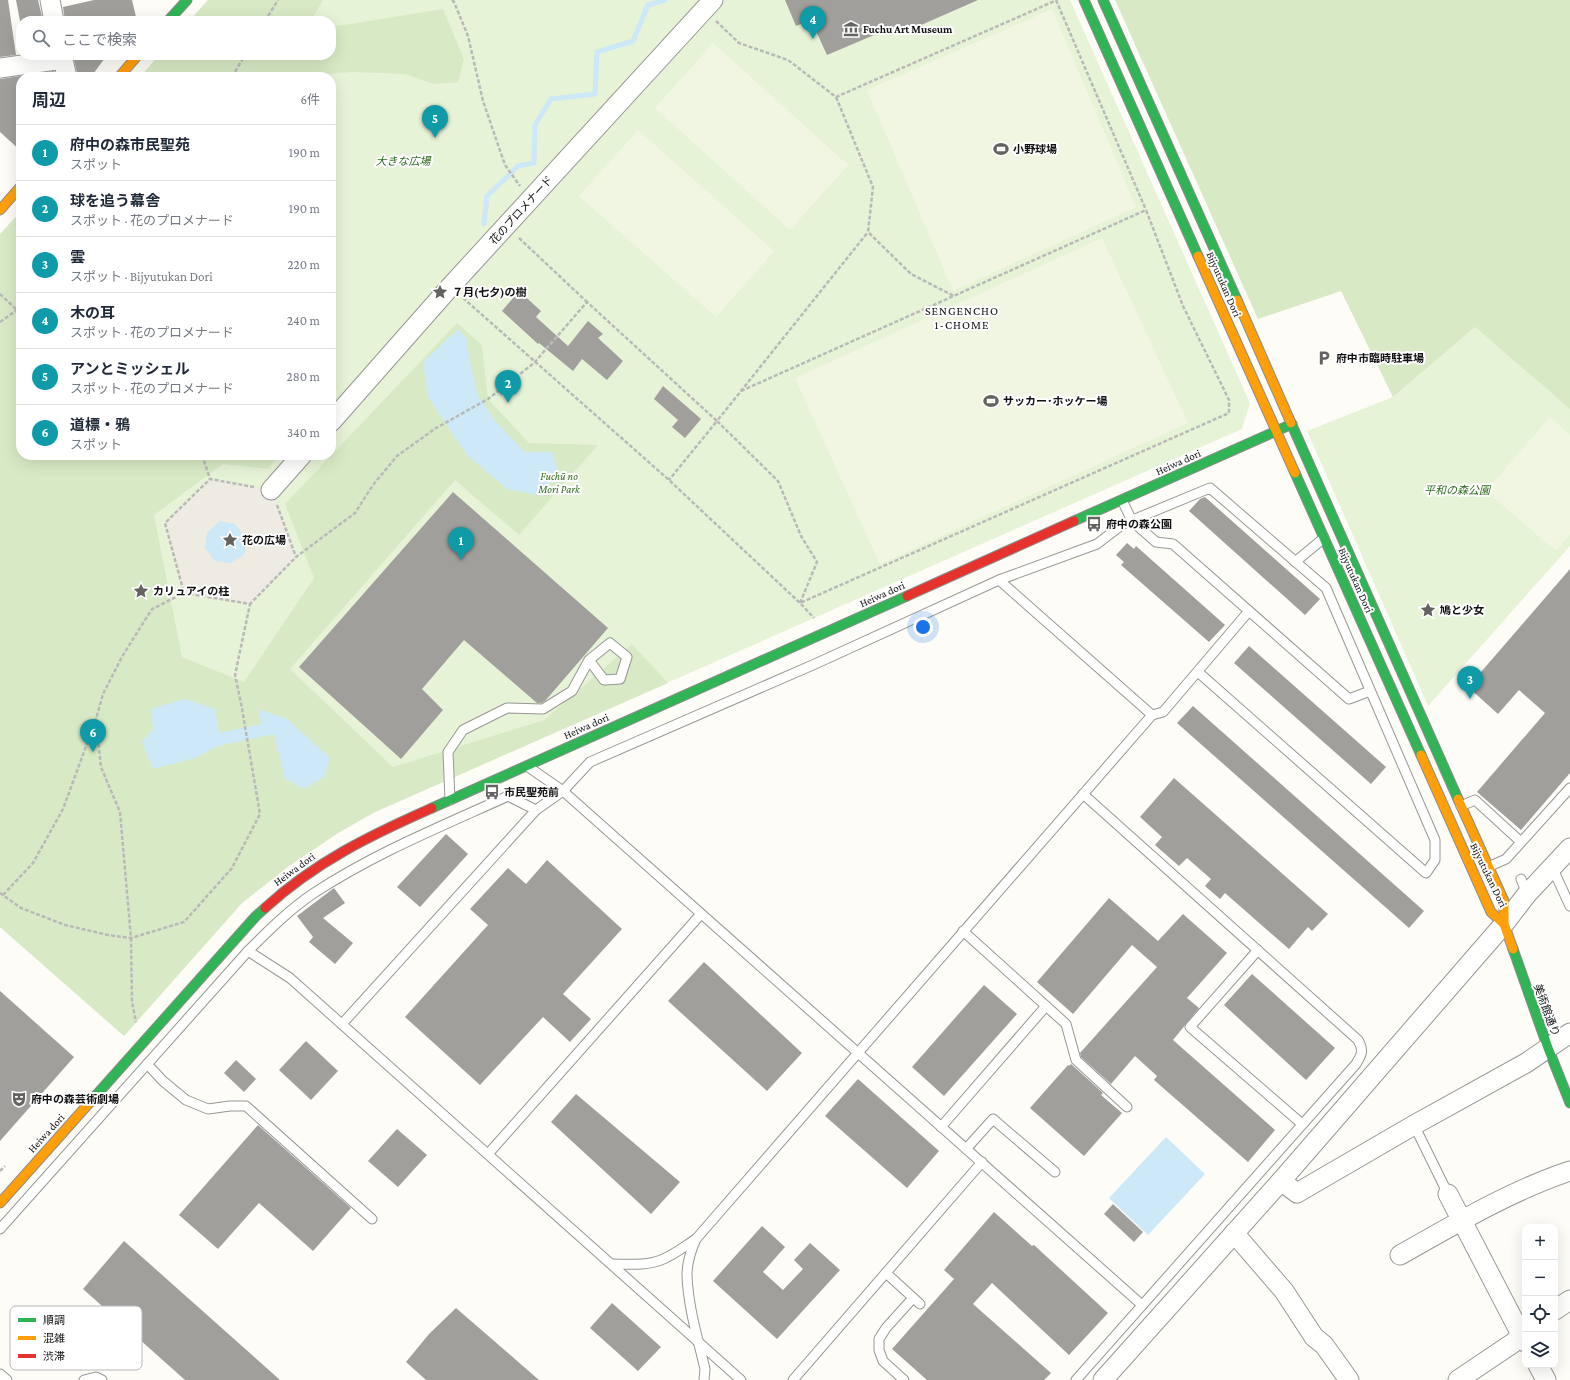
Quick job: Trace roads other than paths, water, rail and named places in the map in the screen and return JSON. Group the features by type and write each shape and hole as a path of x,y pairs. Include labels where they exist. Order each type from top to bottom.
{"street":[{"path":"50,0 53,16"},
{"path":"173,16 187,0"},
{"name":"Bijyutukan Dori","path":"1084,0 1367,634 1387,703 1474,873 1491,912 1504,924"},
{"name":"Bijyutukan Dori","path":"1103,0 1489,866 1504,901 1504,924"},
{"name":"花のプロメナード","path":"336,416 450,287 708,5"},
{"path":"0,68 45,60"},
{"path":"63,60 66,72"},
{"path":"123,72 134,60"},
{"path":"0,210 16,192"},
{"name":"Heiwa dori","path":"0,1203 256,916 288,887 322,862 351,845 450,800 1292,424"},
{"path":"271,490 298,460"},
{"path":"1367,634 1382,628"},
{"path":"1103,1380 1281,1181 1504,924 1524,886 1552,867 1570,848"},
{"name":"美術館通り","path":"1504,924 1548,1048 1570,1103"},
{"path":"1281,1181 1297,1193 1414,1125 1526,1063 1570,1033"},
{"path":"1400,1255 1462,1220 1544,1180 1570,1171"},
{"path":"1448,1194 1522,1332"},
{"path":"1234,1233 1284,1291 1314,1337 1324,1345 1349,1380"},
{"path":"1558,1308 1570,1300"},
{"path":"1458,1380 1522,1337"},
{"path":"1540,1368 1546,1380"}],"lane":[{"path":"342,1024 536,810 563,792 590,762 814,664 999,580 1097,544 1123,524 1210,488 1326,588 1370,691 1387,703 1435,840 1435,860 1426,872 1198,672"},
{"path":"1122,500 1132,521 1156,542 1173,544 1349,699 1370,691"},
{"path":"1295,562 1324,538"},
{"path":"999,580 1152,714"},
{"path":"612,1264 639,1264 661,1260 696,1239 1152,714 1163,712 1249,611"},
{"path":"450,800 448,752 463,730 507,708 543,709 572,691 589,660"},
{"path":"1387,703 1412,693"},
{"path":"527,766 563,792 1142,1305"},
{"path":"1474,873 1506,859 1570,788"},
{"path":"1076,1380 1356,1064 1362,1054 1362,1046 1358,1040 1083,794"},
{"path":"0,1229 248,951 268,930 313,894 352,869 391,848 508,796 536,810"},
{"path":"1462,806 1475,800 1521,842"},
{"path":"1552,867 1570,906"},
{"path":"488,1154 701,914"},
{"path":"963,932 1066,1024 1076,1060 1127,1107"},
{"path":"1258,950 1190,1027 1302,1124"},
{"path":"248,951 290,978 741,1380"},
{"path":"941,1127 1046,1006"},
{"path":"147,1064 163,1081 186,1100 208,1109 230,1106 246,1106 372,1218"},
{"path":"966,1149 993,1119 1055,1172"},
{"path":"1414,1125 1448,1194"},
{"path":"794,1380 982,1162"},
{"path":"696,1239 689,1256 687,1274 690,1306 705,1370 704,1380"},
{"path":"886,1273 916,1301 886,1328 879,1339 879,1350 884,1361 904,1380"},
{"path":"0,1374 7,1380"},
{"path":"84,1380 96,1377 102,1380"}],"water":[{"path":"458,329 467,339 470,362 478,395 496,422 525,452 552,452 558,471 543,496 507,489 466,454 428,397 423,362"},
{"path":"220,521 235,524 247,539 244,555 230,563 215,561 205,548 207,533"},
{"path":"185,699 215,709 219,733 261,724 259,709 287,719 330,758 324,777 304,789 285,779 274,734 218,746 195,758 153,769 142,742 153,729 151,709"},
{"path":"1166,1137 1205,1174 1148,1235 1109,1198"}],"waterway":[{"path":"484,224 487,196 518,166 534,163 535,125 551,99 595,94 597,52 633,41 648,5 665,0"}],"place":[{"name":"Fuchu Art Museum","path":"851,29"},
{"name":"木の耳","path":"813,39"},
{"name":"アンとミッシェル","path":"435,138"},
{"name":"小野球場","path":"1001,149"},
{"name":"７月(七夕)の樹","path":"440,292"},
{"name":"府中市臨時駐車場","path":"1324,358"},
{"name":"サッカー･ホッケー場","path":"991,401"},
{"name":"球を追う幕舎","path":"508,403"},
{"name":"府中の森公園","path":"1094,524"},
{"name":"花の広場","path":"230,540"},
{"name":"府中の森市民聖苑","path":"461,560"},
{"name":"カリュアイの柱","path":"141,591"},
{"name":"鳩と少女","path":"1428,610"},
{"name":"雲","path":"1470,699"},
{"name":"道標・鴉","path":"93,752"},
{"name":"市民聖苑前","path":"492,792"},
{"name":"府中の森芸術劇場","path":"19,1099"}],"district":[{"name":"SENGENCHO 1-CHOME","path":"962,318"}],"park label":[{"name":"大きな広場","path":"403,161"},
{"name":"Fuchū no Mori Park","path":"559,482"},
{"name":"平和の森公園","path":"1457,490"}]}
